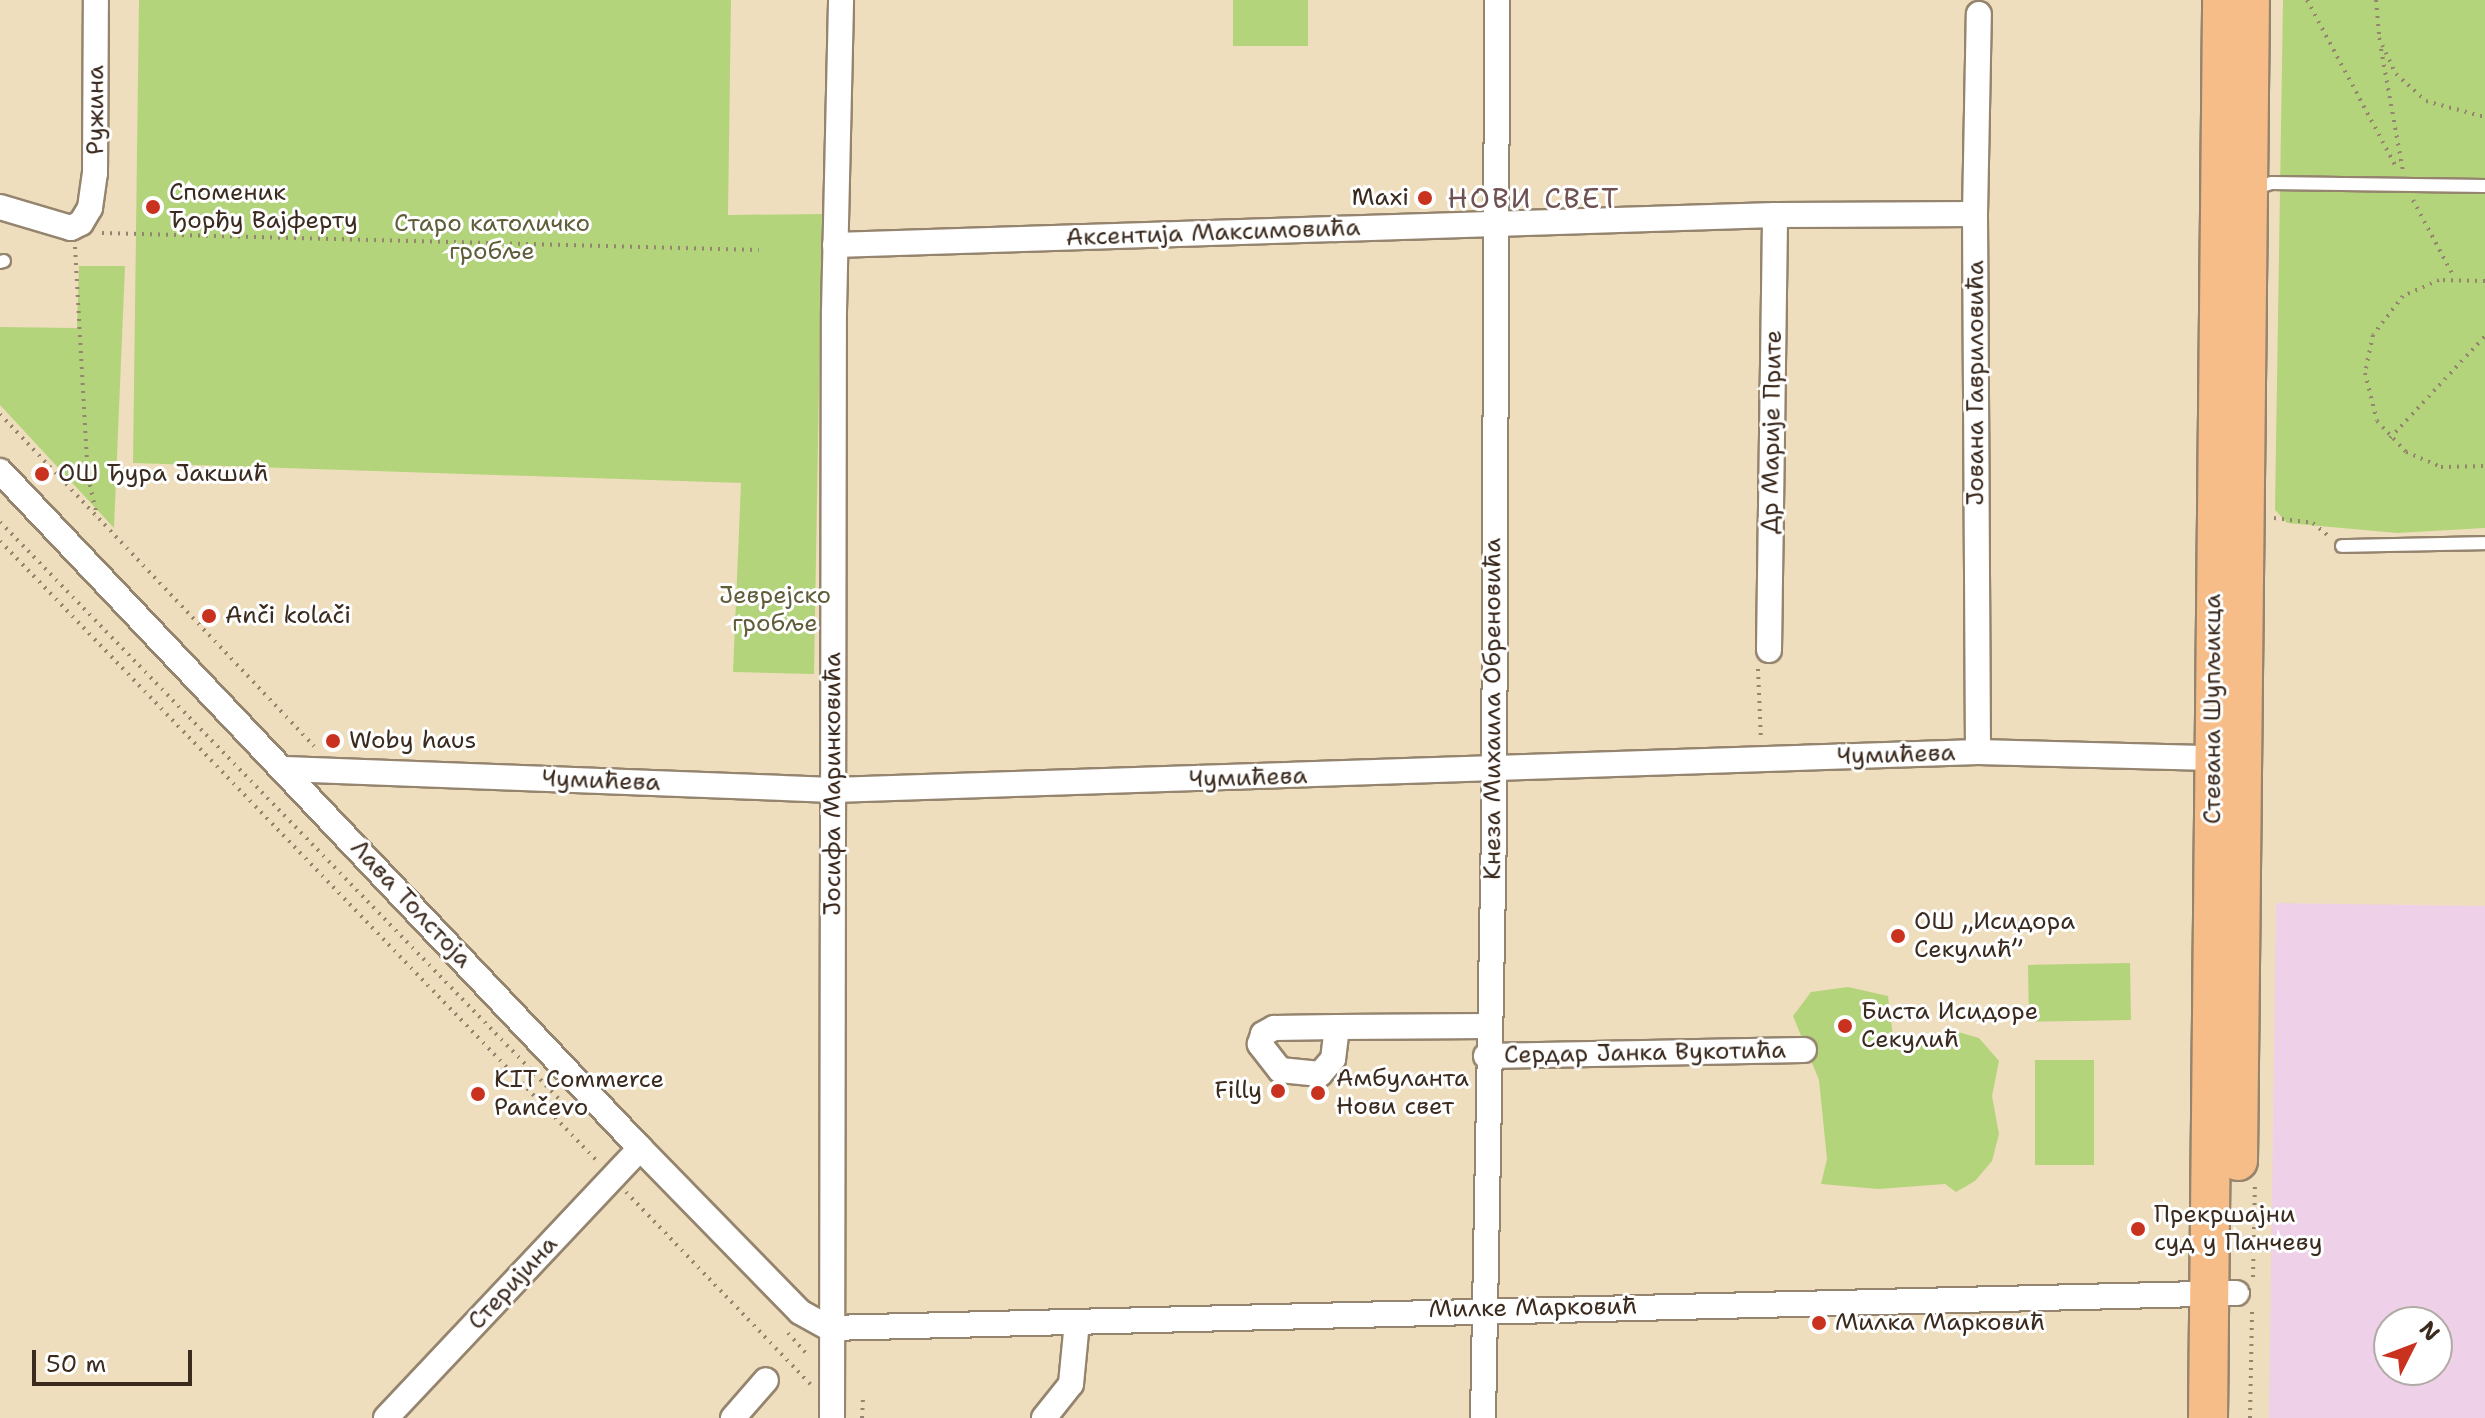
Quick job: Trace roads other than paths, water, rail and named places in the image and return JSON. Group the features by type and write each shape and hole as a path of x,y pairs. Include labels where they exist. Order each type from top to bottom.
{"main road":[{"name":"Стевана Шупљикца","path":"2222,0 2212,758 2224,1293 2234,1418"},
{"name":"Стевана Шупљикца","path":"2208,1418 2224,1293 2250,0"}],"street":[{"name":"Ружина","path":"0,207 78,224 95,173 96,0"},
{"name":"Јосифа Маринковића","path":"832,1418 829,1328 835,245 841,0"},
{"name":"Кнеза Михаила Обреновића","path":"1483,1418 1486,1056 1493,771 1497,0"},
{"name":"Јована Гавриловића","path":"1978,752 1975,214 1979,14"},
{"name":"Аксентија Максимовића","path":"835,245 1775,215 1975,214"},
{"name":"Др Марије Прите","path":"1769,650 1775,215"},
{"name":"Лава Толстоја","path":"0,471 640,1148 800,1312 829,1328"},
{"name":"Чумићева","path":"285,769 833,790 1493,771 1978,752 2212,758"},
{"name":"Сердар Јанка Вукотића","path":"1337,1027 1488,1026"},
{"name":"Сердар Јанка Вукотића","path":"1486,1056 1804,1050"},
{"name":"Стеријина","path":"386,1418 640,1148"},
{"name":"Милке Марковић","path":"829,1328 1484,1309 2224,1293"},
{"path":"1044,1418 1071,1384 1077,1322"},
{"path":"733,1418 766,1380"}],"lane":[{"path":"2247,191 2271,183 2485,186"},
{"path":"2342,546 2485,543"}],"place":[{"name":"Maxi","path":"1425,198"},
{"name":"Споменик Ђорђу Вајферту","path":"153,207"},
{"name":"ОШ Ђура Јакшић","path":"42,474"},
{"name":"Anči kolači","path":"209,616"},
{"name":"Woby haus","path":"333,741"},
{"name":"ОШ „Исидора Секулић”","path":"1898,936"},
{"name":"Биста Исидоре Секулић","path":"1845,1026"},
{"name":"Filly","path":"1278,1091"},
{"name":"Амбуланта Нови свет","path":"1318,1093"},
{"name":"KIT Commerce Pančevo","path":"478,1094"},
{"name":"Прекршајни суд у Панчеву","path":"2138,1229"},
{"name":"Милка Марковић","path":"1819,1323"}],"district":[{"name":"НОВИ СВЕТ","path":"1534,198"}],"park label":[{"name":"Старо католичко гробље","path":"492,238"},
{"name":"Јеврејско гробље","path":"775,610"}]}
